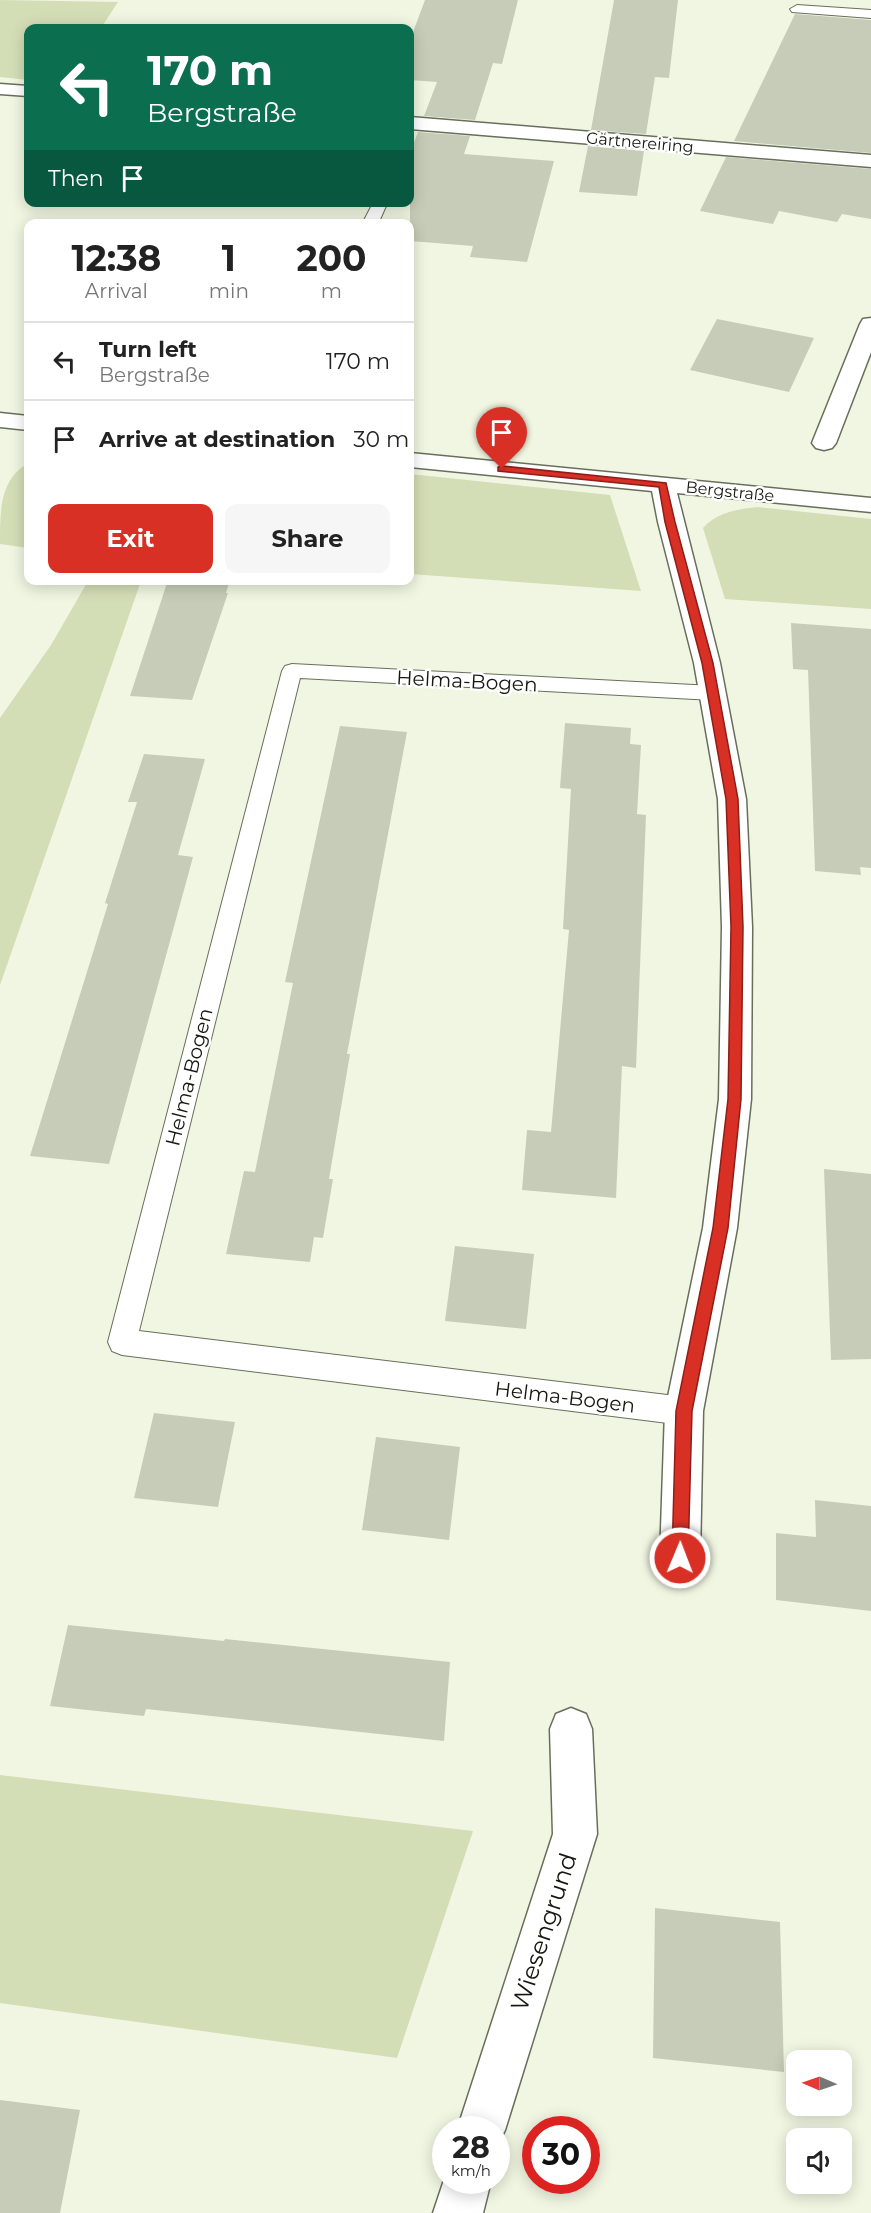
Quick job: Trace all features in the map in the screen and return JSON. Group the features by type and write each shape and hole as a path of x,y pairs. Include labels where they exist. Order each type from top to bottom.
{"street":[{"path":"0,89 24,91"},
{"name":"Gärtnereiring","path":"414,123 871,161"},
{"path":"824,442 871,324"},
{"name":"Bergstraße","path":"414,460 871,505"},
{"path":"663,485 670,522 707,663 732,799 737,927 735,1099 720,1228 684,1411 680,1558"},
{"name":"Wiesengrund","path":"485,2116 575,1834 571,1729"},
{"path":"458,2213 463,2194"}],"lane":[{"path":"797,9 871,14"},
{"name":"Helma-Bogen","path":"684,1411 122,1342 292,671 713,693"}],"green space":[{"path":"0,0 118,2 104,24 24,24 24,80 0,77"},
{"path":"24,466 24,547 0,544 1,507 7,487"},
{"path":"414,474 610,495 641,591 414,574"},
{"path":"758,507 871,519 871,609 725,599 703,528 721,515"},
{"path":"86,585 140,585 0,985 0,718 51,645"},
{"path":"0,1775 473,1831 397,2058 0,2003"}],"building":[{"path":"425,0 518,0 502,64 493,63 475,120 424,116 437,82 414,80 414,29"},
{"path":"614,0 678,0 669,78 655,77 646,134 591,130"},
{"path":"795,14 871,20 871,153 734,141"},
{"path":"418,132 470,136 464,154 554,161 527,262 470,257 473,246 414,241 414,219 410,219 410,207 414,207 414,142"},
{"path":"588,146 644,151 637,196 579,192"},
{"path":"726,157 871,169 871,219 842,214 837,222 779,211 773,224 700,211"},
{"path":"717,319 814,338 789,392 690,370"},
{"path":"166,585 228,585 226,593 228,593 192,700 130,696"},
{"path":"791,623 871,629 871,868 860,867 861,875 815,871 808,670 793,669"},
{"path":"565,723 631,728 630,744 641,745 637,814 646,815 636,1068 622,1066 616,1198 522,1190 527,1130 551,1132 569,930 563,929 571,789 560,788"},
{"path":"340,726 407,732 347,1054 350,1054 329,1179 333,1179 323,1238 314,1237 310,1262 226,1254 244,1171 255,1172 293,983 285,982"},
{"path":"144,754 205,759 178,855 193,857 109,1164 30,1156 137,802 128,802"},
{"path":"824,1169 871,1174 871,1359 831,1360"},
{"path":"455,1246 534,1254 526,1329 445,1321"},
{"path":"154,1413 235,1422 218,1507 134,1498"},
{"path":"376,1437 460,1447 449,1540 362,1530"},
{"path":"815,1500 871,1506 871,1611 776,1600 776,1533 816,1537"},
{"path":"68,1625 450,1662 444,1741 146,1709 144,1716 50,1706"},
{"path":"655,1908 780,1922 784,2072 653,2058"},
{"path":"0,2100 80,2110 60,2213 0,2213"}],"route":[{"path":"502,469 663,485 670,522 707,663 732,799 737,927 735,1099 720,1228 684,1411 680,1558"}]}
